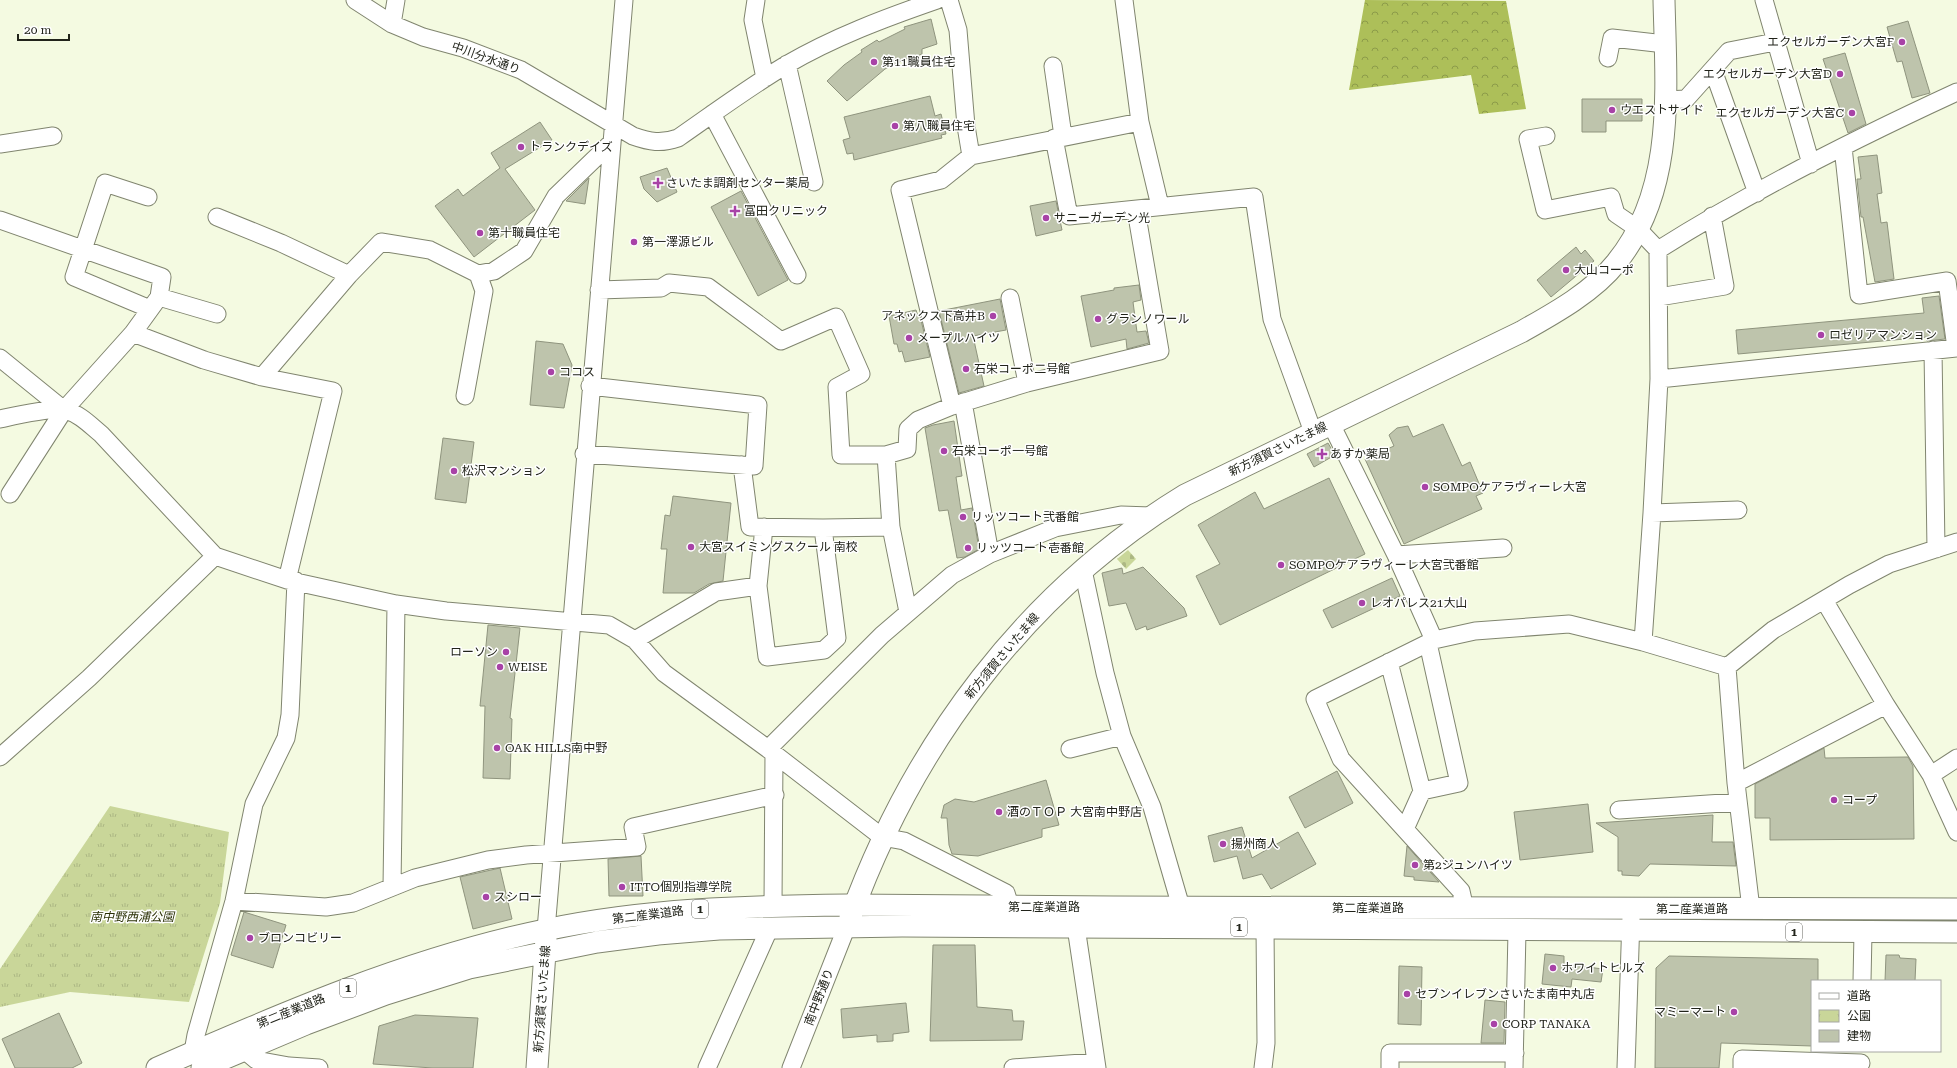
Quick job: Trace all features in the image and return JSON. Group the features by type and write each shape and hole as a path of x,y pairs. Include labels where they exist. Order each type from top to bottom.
{"main road":[{"name":"新方須賀さいたま線","path":"847,926 882,837 908,787 940,735 982,677 1028,621 1082,570 1151,516 1226,474 1521,332 1560,310 1616,264 1638,229 1651,196 1661,157 1666,100 1664,0"},
{"name":"第二産業道路","path":"198,1060 299,1008 380,976 462,951 546,930 656,914 718,908 773,905 854,905 1465,909 1957,909"},
{"name":"第二産業道路","path":"157,1068 244,1050 306,1024 386,994 469,968 597,942 658,934 719,929 847,926 1265,927 1517,931 1863,933 1957,932"},
{"name":"新方須賀さいたま線","path":"537,1068 546,930"}],"street":[{"name":"中川分水通り","path":"355,0 392,24 422,37 463,48 521,70 633,136 650,142 664,142 678,138 765,78 787,64 825,44 883,18 937,0"},
{"path":"392,24 396,0"},
{"path":"546,930 572,621 584,454 624,0"},
{"path":"756,0 753,20 765,78"},
{"path":"949,0 958,30 966,126 971,156"},
{"path":"1124,0 1140,122 1160,206"},
{"path":"1764,0 1811,164"},
{"path":"1608,58 1612,38 1665,44"},
{"path":"1666,100 1686,99 1729,51 1775,42"},
{"path":"787,64 814,182"},
{"path":"1053,66 1059,137 1069,216 1254,197 1272,318 1322,428 1396,555 1431,642 1459,783 1422,790"},
{"path":"1713,70 1757,193"},
{"path":"1658,250 1712,216 1811,164 1957,92"},
{"path":"712,114 797,275"},
{"path":"990,554 958,404 900,190 941,180 971,156 1059,137 1140,122"},
{"path":"0,144 53,136"},
{"path":"1546,136 1528,140 1545,210 1611,197 1616,214 1638,229 1658,250 1659,378 1643,642"},
{"path":"262,377 349,275 381,242 430,250 478,274 494,271 524,250 556,196 612,142"},
{"path":"1659,378 1957,348 1947,281 1859,295 1843,148"},
{"path":"148,197 105,183 74,277 154,303 217,314"},
{"path":"599,290 661,288 670,283 708,287 781,341 836,317 861,374 837,387 840,455 886,455 907,449 908,429 918,420 958,404 1027,383 1160,351 1136,210"},
{"path":"1659,297 1725,286 1712,216"},
{"path":"217,217 281,243 349,275"},
{"path":"0,220 162,277 154,303 133,333 64,410 10,494"},
{"path":"465,396 484,291 478,274"},
{"path":"1010,298 1027,383"},
{"path":"133,333 204,360 262,377 333,391 291,581 290,715 286,738 254,804 234,901 196,1035 198,1060"},
{"path":"1933,350 1936,549"},
{"path":"0,358 64,410 82,418 101,434 215,556 291,581 396,604 446,611 609,625 635,640 664,673 882,837 904,841 1006,893 1010,906"},
{"path":"584,454 754,466 758,405 590,386"},
{"path":"0,419 27,413 64,410"},
{"path":"886,455 891,527 908,612"},
{"path":"742,465 750,527 891,527"},
{"path":"1652,512 1738,510"},
{"path":"773,905 775,795 771,752 865,652 908,612 952,575 990,554 1055,528 1121,515 1151,516"},
{"path":"764,527 758,586 767,658 824,650 837,638 823,528"},
{"path":"1727,667 1773,630 1889,564 1957,542"},
{"path":"1396,555 1503,548"},
{"path":"0,757 89,678 215,556"},
{"path":"1082,570 1105,672 1122,736 1152,807 1181,907"},
{"path":"635,640 716,592 758,586"},
{"path":"1824,600 1886,705 1931,775 1957,832"},
{"path":"392,887 396,604"},
{"path":"1465,909 1461,891 1341,759 1315,699 1431,642 1475,631 1569,624 1643,642 1727,667"},
{"path":"1389,662 1422,790 1405,829"},
{"path":"1727,667 1736,783 1751,908"},
{"path":"1736,783 1886,705"},
{"path":"1070,749 1122,736"},
{"path":"1931,775 1957,758"},
{"path":"234,901 326,907 353,903 415,878 488,860 637,847 633,826 775,795"},
{"path":"1619,810 1738,802"},
{"path":"1626,1068 1631,909"},
{"name":"南中野通り","path":"791,1068 847,926"},
{"path":"707,1068 770,927"},
{"path":"1013,1068 1097,1065 1076,927"},
{"path":"1263,1068 1266,1044 1265,927"},
{"path":"1390,1068 1390,1053 1514,1060 1517,931"},
{"path":"1862,980 1863,933"},
{"path":"244,1050 256,1060 289,1066 319,1068"},
{"path":"1742,1068 1742,1059 1861,1061"}],"green space":[{"path":"1365,0 1506,1 1526,109 1479,114 1471,75 1349,90"},
{"path":"1128,550 1136,559 1126,569 1117,559"},
{"name":"南中野西浦公園","path":"110,806 229,832 220,903 189,1002 70,992 0,1007 0,969"}],"building":[{"name":"第11職員住宅","path":"931,19 937,44 922,49 922,54 911,59 910,57 885,69 847,101 827,81 844,65 862,52 861,50 877,40 879,42 905,29 904,27"},
{"path":"1908,21 1930,93 1912,98 1902,61 1897,62 1887,27"},
{"path":"1845,53 1866,124 1848,133 1823,59"},
{"name":"第八職員住宅","path":"930,96 935,116 941,114 946,134 941,135 942,138 854,160 853,153 847,154 843,140 850,138 844,117"},
{"name":"ウエストサイド","path":"1582,99 1642,99 1642,121 1606,121 1606,132 1582,132"},
{"name":"第十職員住宅","path":"540,122 552,140 505,169 535,210 474,257 435,206 458,189 463,196 500,168 491,153"},
{"path":"1877,155 1882,193 1877,194 1881,223 1887,222 1894,279 1875,282 1863,217 1861,217 1857,179 1861,179 1858,157"},
{"path":"667,168 677,192 657,202 644,189 640,177"},
{"path":"589,178 585,204 566,201"},
{"path":"741,191 788,280 758,296 711,207"},
{"name":"サニーガーデン光","path":"1056,201 1062,230 1036,236 1030,206"},
{"name":"大山コーポ","path":"1576,247 1581,254 1585,250 1594,261 1551,297 1537,280"},
{"path":"1139,285 1141,300 1133,302 1137,332 1146,331 1149,343 1127,349 1126,339 1091,347 1081,296 1114,290 1114,288"},
{"name":"ロゼリアマンション","path":"1939,296 1945,339 1927,341 1927,337 1738,354 1736,330 1924,313 1922,298"},
{"path":"1000,299 1006,330 973,336 984,386 959,393 939,311"},
{"name":"メープルハイツ","path":"916,310 918,316 920,316 930,357 905,362 902,351 899,352 897,344 894,344 889,316"},
{"path":"536,341 563,344 572,365 564,408 530,405"},
{"path":"954,421 962,476 956,477 961,510 972,508 979,549 965,557 957,558 948,510 939,511 925,428"},
{"name":"SOMPOケアラヴィーレ大宮","path":"1443,424 1462,466 1470,462 1483,493 1476,496 1482,509 1404,544 1365,459 1394,446 1389,435 1397,428 1408,426 1413,437"},
{"name":"松沢マンション","path":"443,438 474,442 466,503 435,499"},
{"path":"1328,443 1335,455 1314,467 1307,454"},
{"path":"1329,478 1365,554 1220,625 1196,576 1220,564 1198,525 1255,492 1264,509"},
{"path":"673,496 731,503 723,581 709,584 694,593 663,593 667,549 661,549 665,515 670,516"},
{"path":"1143,567 1184,608 1187,616 1147,630 1146,626 1136,630 1126,603 1109,606 1102,573 1122,568 1123,574"},
{"name":"レオパレス21大山","path":"1392,578 1400,596 1332,628 1323,610"},
{"path":"488,625 520,628 510,718 512,719 510,779 483,778 485,706 480,706"},
{"name":"コープ","path":"1824,748 1825,758 1908,757 1913,766 1914,839 1770,840 1770,818 1755,818 1755,784"},
{"path":"1337,771 1353,803 1305,828 1289,797"},
{"name":"酒のＴＯＰ 大宮南中野店","path":"1046,780 1059,825 1042,829 1042,837 978,856 952,854 949,845 947,818 941,818 944,805 955,799 974,802"},
{"path":"1588,804 1593,852 1520,860 1514,812"},
{"path":"1713,815 1712,842 1733,842 1736,866 1650,864 1639,876 1622,875 1622,871 1618,871 1618,837 1596,823"},
{"path":"1242,827 1252,858 1298,832 1316,864 1271,889 1262,874 1243,879 1237,856 1214,862 1208,836"},
{"name":"第2ジュンハイツ","path":"1407,846 1439,882 1414,880 1414,877 1404,876"},
{"path":"641,856 643,896 609,896 608,859"},
{"name":"スシロー","path":"500,868 512,919 473,929 460,877"},
{"path":"244,912 286,925 273,968 231,955"},
{"path":"933,945 975,945 977,1007 1012,1010 1013,1021 1024,1021 1022,1040 930,1041"},
{"path":"1545,954 1564,956 1564,964 1603,969 1601,982 1572,979 1571,987 1542,984"},
{"path":"1886,955 1899,955 1900,958 1916,959 1915,980 1885,980"},
{"name":"マミーマート","path":"1669,956 1818,959 1818,980 1811,980 1811,1046 1721,1043 1719,1068 1655,1068 1656,968"},
{"path":"1399,966 1422,967 1421,1025 1398,1024"},
{"name":"CORP TANAKA","path":"1485,1000 1505,1002 1504,1043 1481,1043"},
{"path":"906,1003 909,1032 893,1034 893,1041 877,1042 877,1035 843,1038 841,1009"},
{"path":"59,1013 82,1063 72,1068 15,1068 2,1039"},
{"path":"415,1015 478,1018 473,1068 433,1068 373,1064 379,1026"}],"place":[{"name":"エクセルガーデン大宮F","path":"1902,42"},
{"name":"第11職員住宅","path":"874,62"},
{"name":"エクセルガーデン大宮D","path":"1840,74"},
{"name":"ウエストサイド","path":"1612,110"},
{"name":"エクセルガーデン大宮C","path":"1852,113"},
{"name":"第八職員住宅","path":"895,126"},
{"name":"トランクデイズ","path":"521,147"},
{"name":"さいたま調剤センター薬局","path":"658,183"},
{"name":"冨田クリニック","path":"735,211"},
{"name":"サニーガーデン光","path":"1046,218"},
{"name":"第十職員住宅","path":"480,233"},
{"name":"第一澤源ビル","path":"634,242"},
{"name":"大山コーポ","path":"1566,270"},
{"name":"アネックス下高井B","path":"993,316"},
{"name":"グランノワール","path":"1098,319"},
{"name":"ロゼリアマンション","path":"1821,335"},
{"name":"メープルハイツ","path":"909,338"},
{"name":"石栄コーポ二号館","path":"966,369"},
{"name":"ココス","path":"551,372"},
{"name":"石栄コーポ一号館","path":"944,451"},
{"name":"あすか薬局","path":"1322,454"},
{"name":"松沢マンション","path":"454,471"},
{"name":"SOMPOケアラヴィーレ大宮","path":"1425,487"},
{"name":"リッツコート弐番館","path":"963,517"},
{"name":"大宮スイミングスクール 南校","path":"691,547"},
{"name":"リッツコート壱番館","path":"968,548"},
{"name":"SOMPOケアラヴィーレ大宮弐番館","path":"1281,565"},
{"name":"レオパレス21大山","path":"1362,603"},
{"name":"ローソン","path":"506,652"},
{"name":"WEISE","path":"500,667"},
{"name":"OAK HILLS南中野","path":"497,748"},
{"name":"コープ","path":"1834,800"},
{"name":"酒のＴＯＰ 大宮南中野店","path":"999,812"},
{"name":"揚州商人","path":"1223,844"},
{"name":"第2ジュンハイツ","path":"1415,865"},
{"name":"ITTO個別指導学院","path":"622,887"},
{"name":"スシロー","path":"486,897"},
{"name":"ブロンコビリー","path":"250,938"},
{"name":"ホワイトヒルズ","path":"1553,968"},
{"name":"セブンイレブンさいたま南中丸店","path":"1407,994"},
{"name":"マミーマート","path":"1734,1012"},
{"name":"CORP TANAKA","path":"1494,1024"}]}
